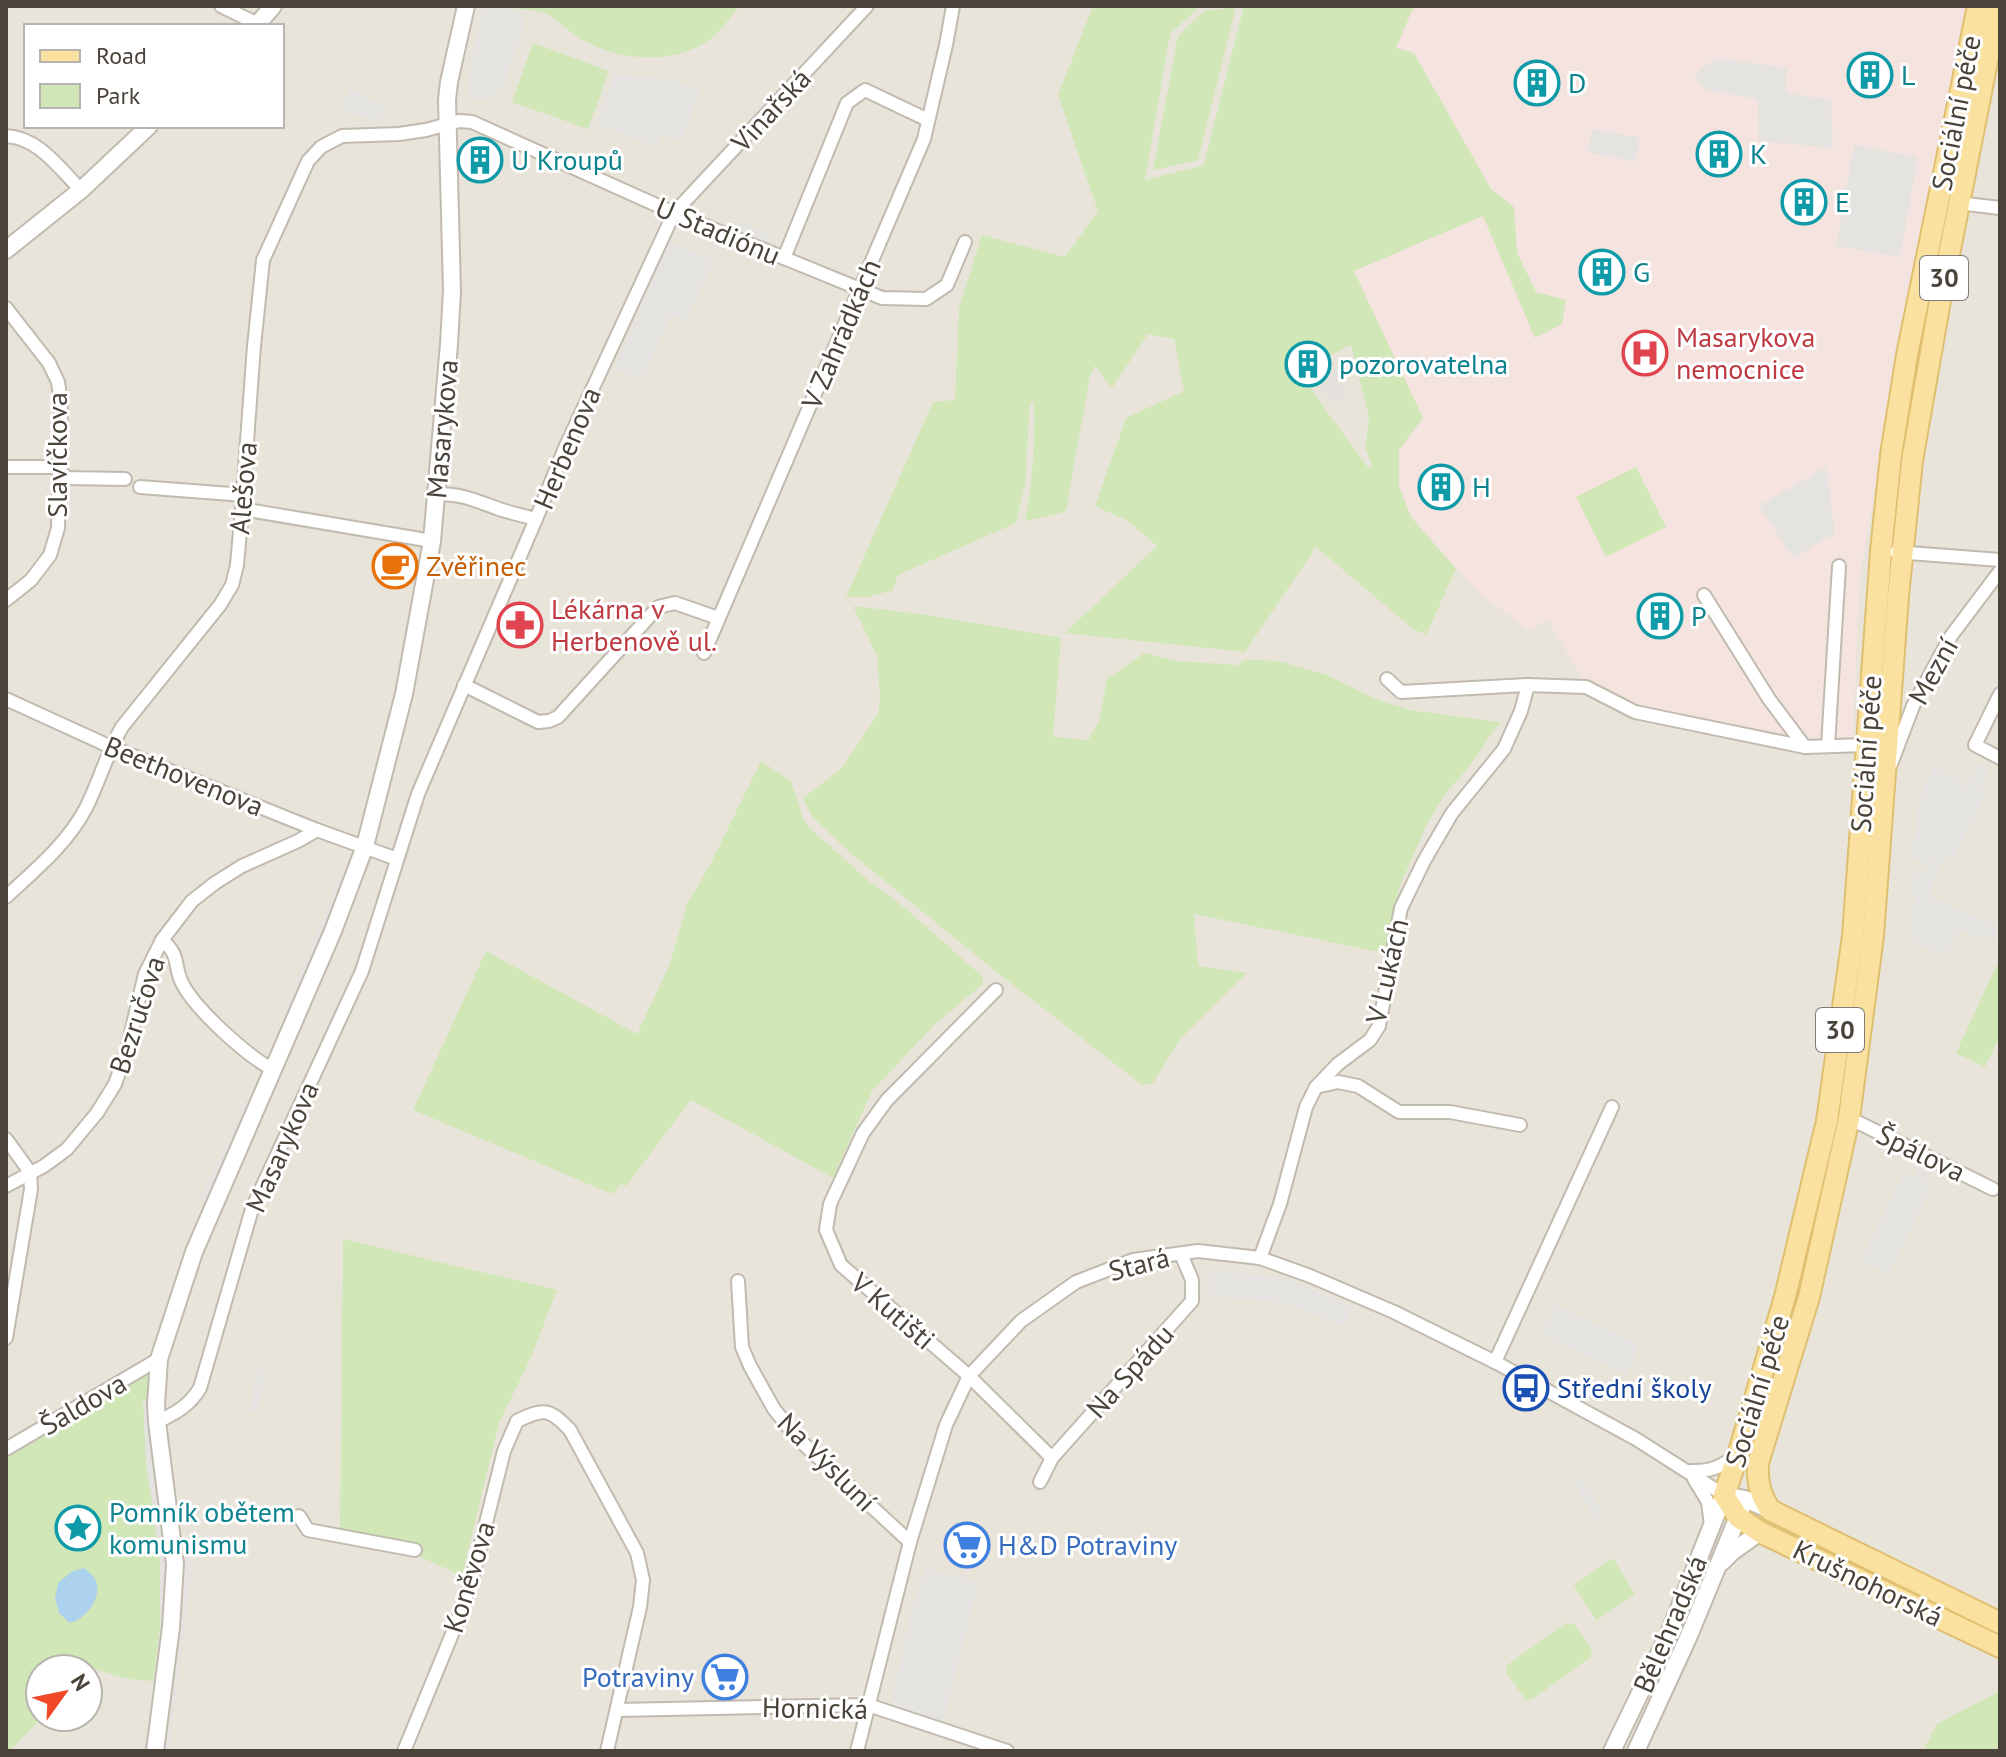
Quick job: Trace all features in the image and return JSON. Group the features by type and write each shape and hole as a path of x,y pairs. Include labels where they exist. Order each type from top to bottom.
{"main road":[{"name":"Sociální péče","path":"1758,1463 1809,1297 1849,1118 1873,936 1884,782 1891,455 1907,355 1978,6"},
{"name":"Sociální péče","path":"1724,1495 1785,1297 1827,1121 1853,936 1866,745 1891,552 1958,203 1996,34 1998,6"},
{"name":"30","path":"1758,1463 1759,1490 1770,1510"},
{"path":"1724,1495 1742,1508"},
{"name":"Krušnohorská","path":"1742,1508 1760,1532 2000,1647"},
{"name":"Krušnohorská","path":"1770,1510 2000,1623"}],"street":[{"path":"221,6 255,24"},
{"path":"258,24 273,6"},
{"name":"Masarykova","path":"155,1751 171,1627 175,1564 157,1422 159,1359 194,1252 333,931 365,846 404,694 432,541 452,291 447,124 449,82 466,6"},
{"name":"Vinařská","path":"674,213 867,6"},
{"name":"V Zahrádkách","path":"704,653 924,139 953,6"},
{"path":"784,258 847,103 865,90 928,120"},
{"name":"U Stadiónu","path":"447,124 472,122 674,213 882,298 926,299 947,285 965,242"},
{"name":"Alešova","path":"6,897 70,833 85,808 122,727 220,605 232,585 244,495 263,260 308,161 321,147 342,136 399,134 447,124"},
{"path":"6,250 81,190 147,128"},
{"path":"6,136 18,136 36,146 81,190"},
{"name":"Sociální péče","path":"1958,203 2000,208"},
{"name":"Herbenova","path":"464,685 565,448 674,213"},
{"name":"Slavíčkova","path":"6,308 49,363 58,382 61,402 58,528 50,555 31,580 6,600"},
{"path":"6,467 58,467 66,478 125,479"},
{"path":"140,487 244,495"},
{"path":"436,494 470,497 501,510 536,519"},
{"path":"242,509 432,541"},
{"path":"1891,552 2000,560"},
{"path":"1828,746 1839,566"},
{"name":"Mezní","path":"1884,782 1913,706 1951,636 2000,571"},
{"path":"1704,595 1769,699 1805,747"},
{"path":"464,685 538,722 549,721 558,717 658,607 675,603 718,618"},
{"path":"1387,679 1401,692 1528,685 1586,687 1635,712 1805,747 1866,745"},
{"name":"Masarykova","path":"157,1422 191,1402 200,1388 252,1209 362,971 418,794 464,685"},
{"name":"V Lukách","path":"1260,1258 1280,1204 1306,1107 1316,1087 1338,1064 1370,1040 1379,1026 1401,908 1452,813 1504,749 1521,711 1528,685"},
{"path":"2000,694 1975,745 2000,758"},
{"name":"Beethovenova","path":"6,699 111,747 317,830 365,846"},
{"name":"Bezručova","path":"6,1186 44,1166 67,1149 97,1113 115,1084 145,974 162,940 192,901 242,866 317,830"},
{"path":"365,846 397,859"},
{"path":"162,940 174,950 181,981 195,1004 257,1061 272,1069"},
{"name":"V Kutišti","path":"996,990 887,1100 863,1133 830,1204 826,1230 841,1265 969,1376 1052,1458"},
{"path":"1316,1087 1338,1082 1358,1086 1399,1112 1450,1112 1520,1125"},
{"path":"1495,1362 1612,1107"},
{"name":"Špálova","path":"1849,1118 1993,1189"},
{"path":"6,1139 30,1172 31,1189 6,1338"},
{"name":"Stará","path":"857,1751 910,1542 946,1425 969,1376 1021,1321 1076,1282 1133,1260 1198,1251 1260,1258 1310,1276 1394,1312 1495,1362 1636,1439 1724,1495"},
{"name":"Na Spádu","path":"1040,1482 1052,1458 1192,1301 1192,1280 1181,1254"},
{"name":"Na Výsluní","path":"738,1281 742,1347 774,1409 796,1437 910,1542"},
{"name":"Šaldova","path":"6,1449 159,1359"},
{"name":"Koněvova","path":"404,1751 472,1579 504,1451 517,1421 536,1412 555,1415 570,1430 637,1553 643,1580 640,1607 617,1710"},
{"path":"1687,1470 1713,1470 1738,1455"},
{"name":"Sociální péče","path":"1742,1508 1758,1463"},
{"name":"Stará","path":"1687,1470 1706,1496 1712,1527"},
{"name":"Bělehradská","path":"1612,1751 1670,1631 1724,1495"},
{"name":"Bělehradská","path":"1636,1751 1683,1651 1742,1508"},
{"name":"Krušnohorská","path":"1742,1508 1770,1510"},
{"path":"299,1516 308,1530 415,1550"},
{"name":"Bělehradská","path":"1718,1566 1760,1532"},
{"name":"Hornická","path":"617,1710 868,1705 1007,1751"},
{"path":"607,1751 617,1710"}],"shaded area":[{"path":"6,6 2000,6 2000,1751 6,1751"},
{"path":"483,6 518,11 524,18 503,88 489,99 470,101 468,79"},
{"name":"Masarykova nemocnice","path":"1414,6 1968,6 1910,287 1859,582 1853,737 1789,738 1636,705 1582,678 1548,620 1529,630 1479,593 1411,517 1399,486 1399,450 1353,271 1395,48"},
{"path":"1716,58 1787,68 1786,93 1831,100 1833,148 1759,141 1758,99 1706,90 1694,75"},
{"path":"614,74 671,79 700,90 681,142 661,134 656,147 596,124"},
{"path":"351,88 386,108 379,122 337,109"},
{"path":"1592,129 1639,138 1635,162 1588,152"},
{"path":"1854,145 1918,157 1900,257 1836,246"},
{"path":"737,221 772,235 768,246 733,231"},
{"path":"670,241 714,260 686,321 671,315 642,380 614,368"},
{"path":"1335,368 1349,397 1329,407 1315,378"},
{"path":"1826,467 1835,533 1793,558 1759,506"},
{"path":"6,705 99,747 104,759 77,816 52,850 6,893 6,886 49,845 74,814 100,758 97,751 6,710"},
{"path":"131,761 286,823 291,832 291,842 283,849 244,864 205,890 171,923 156,947 144,977 110,1095 67,1148 44,1166 34,1167 6,1133 6,1127 34,1162 43,1162 58,1152 81,1128 106,1092 119,1059 139,976 169,920 202,886 243,860 282,846 287,839 284,827 130,765"},
{"path":"1978,764 1989,769 1981,785 1986,793 1971,829 1954,859 1944,859 1929,894 1999,927 1994,938 1972,936 1959,930 1946,957 1911,940 1915,896 1908,890 1917,870 1924,872 1931,861 1929,858 1926,865 1913,859 1912,842 1919,828 1915,825 1924,796 1920,793 1933,767 1965,782 1961,790 1964,791"},
{"path":"388,870 360,963 299,1103 294,1101 357,961"},
{"path":"347,877 284,1027 283,1014 337,883"},
{"path":"255,1095 207,1204 201,1198 245,1100"},
{"path":"1918,1168 1929,1173 1924,1184 1931,1187 1889,1274 1861,1261 1903,1174 1914,1179"},
{"path":"1210,1271 1288,1278 1353,1307 1344,1327 1289,1304 1209,1295"},
{"path":"1555,1305 1639,1344 1627,1375 1541,1335"},
{"path":"257,1369 266,1370 258,1412 249,1411"},
{"path":"143,1400 148,1400 152,1461 165,1558 164,1627 148,1751 144,1751 160,1628 160,1559 146,1462"},
{"path":"1582,1478 1606,1515 1597,1521 1574,1483"},
{"path":"186,1542 191,1542 189,1593 169,1751 164,1751 184,1591"},
{"path":"925,1568 979,1582 943,1722 896,1706 891,1699"}],"green space":[{"path":"499,6 739,6 720,30 693,49 665,56 635,57 593,45 547,14"},
{"path":"1093,6 1200,6 1170,34 1145,180 1204,165 1244,6 1414,6 1396,48 1414,53 1491,189 1514,207 1517,253 1536,292 1566,300 1562,324 1535,338 1483,216 1354,271 1423,418 1399,450 1399,486 1411,517 1456,569 1426,635 1412,628 1316,547 1245,652 1065,633 1157,546 1128,521 1095,506 1126,418 1184,391 1174,339 1148,334 1112,388 1095,365 1090,376 1066,510 1025,521 1034,447 1034,402 1030,402 1025,484 1016,523 898,575 893,590 869,597 846,597 933,402 955,400 959,308 982,235 1065,257 1098,211 1058,95","holes":["1351,345 1369,417 1365,448 1372,465 1369,469 1307,384 1293,375 1296,354 1315,363"]},
{"path":"1236,7 1198,160 1153,170 1178,36 1204,11"},
{"path":"533,43 609,71 588,129 512,102"},
{"path":"1636,467 1666,527 1606,557 1576,497"},
{"path":"853,606 928,615 1061,638 1053,737 1088,740 1099,722 1107,679 1144,653 1176,661 1239,665 1243,660 1279,661 1327,675 1378,700 1409,710 1500,722 1469,767 1445,794 1427,824 1399,888 1384,953 1194,914 1198,966 1247,973 1181,1038 1153,1083 1142,1085 999,974 854,856 813,818 803,798 842,768 878,714 877,656"},
{"path":"761,761 791,781 804,821 812,830 983,977 983,984 934,1025 872,1091 833,1178 691,1100 626,1186 620,1184 612,1194 413,1110 486,951 637,1034 670,964 687,904 709,867"},
{"path":"2000,958 2000,1036 1985,1067 1956,1053"},
{"path":"343,1239 557,1290 531,1357 499,1423 462,1576 412,1553 340,1540"},
{"path":"159,1359 175,1564 164,1682 128,1679 104,1672 104,1653 24,1653 24,1733 27,1733 9,1751 6,1751 6,1449"},
{"path":"1613,1558 1635,1594 1596,1620 1574,1585"},
{"path":"1566,1623 1575,1625 1592,1650 1590,1658 1531,1700 1525,1699 1506,1672 1507,1665"},
{"path":"2000,1691 2000,1751 1923,1751 1937,1724"}],"water":[{"path":"84,1568 97,1584 96,1598 82,1617 70,1623 59,1613 55,1598 58,1583 71,1572"}],"place":[{"name":"L","path":"1870,75"},
{"name":"D","path":"1537,83"},
{"name":"K","path":"1719,154"},
{"name":"U Kroupů","path":"480,160"},
{"name":"E","path":"1804,202"},
{"name":"G","path":"1602,272"},
{"name":"Masarykova nemocnice","path":"1645,353"},
{"name":"pozorovatelna","path":"1308,364"},
{"name":"H","path":"1441,487"},
{"name":"Zvěřinec","path":"395,566"},
{"name":"P","path":"1660,616"},
{"name":"Lékárna v Herbenově ul.","path":"520,625"},
{"name":"Střední školy","path":"1526,1388"},
{"name":"Pomník obětem komunismu","path":"78,1528"},
{"name":"H&D Potraviny","path":"967,1545"},
{"name":"Potraviny","path":"725,1677"}]}
